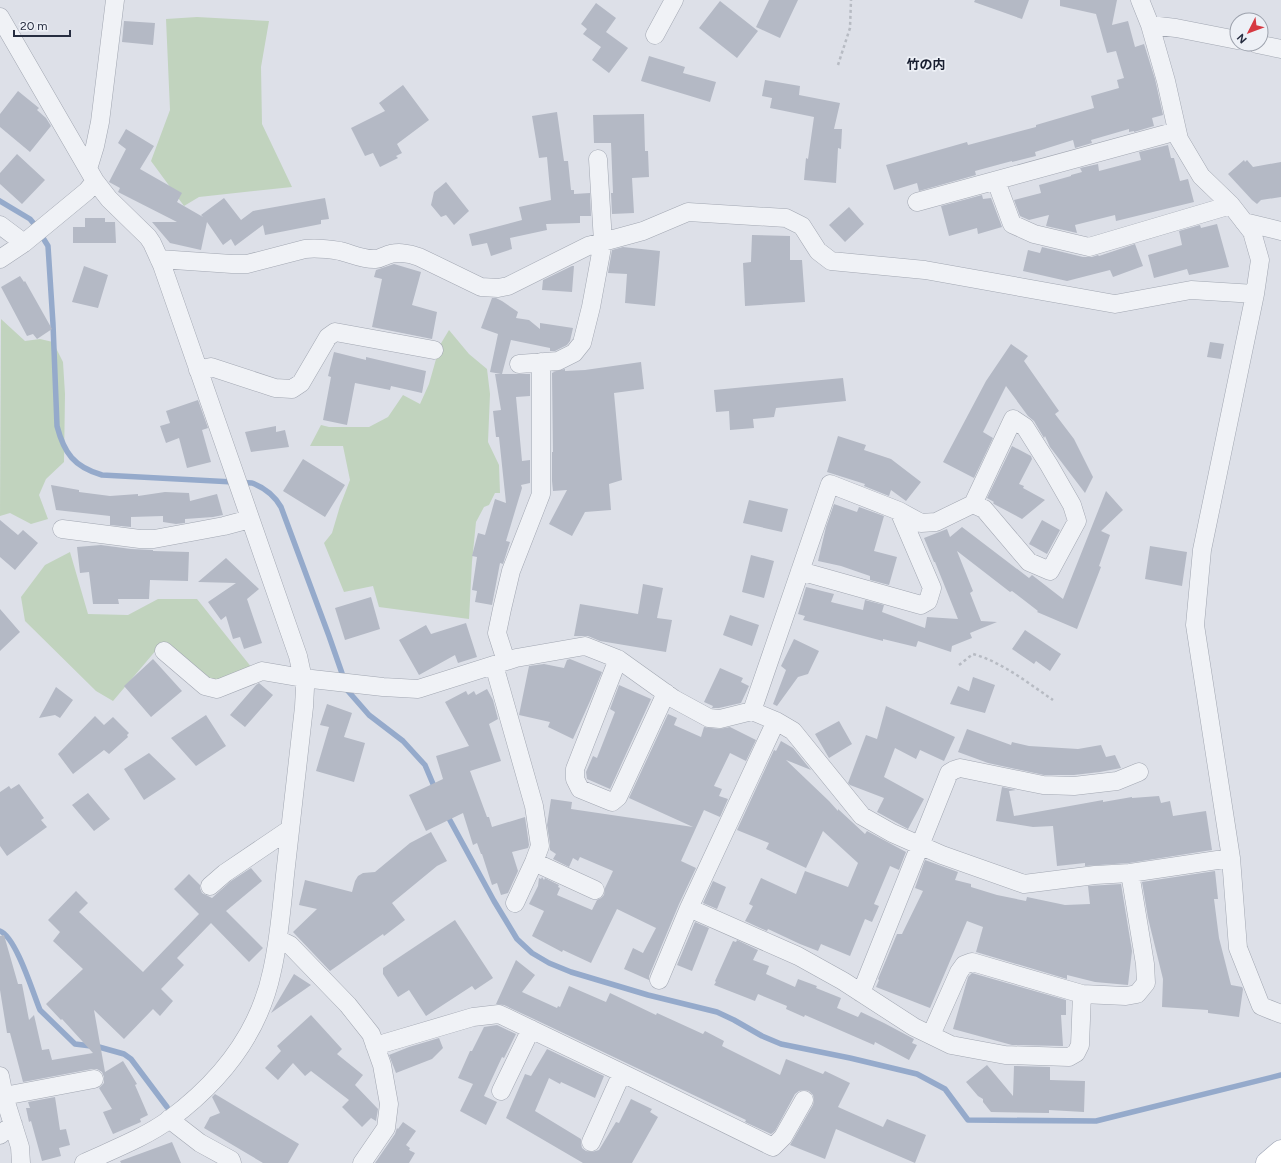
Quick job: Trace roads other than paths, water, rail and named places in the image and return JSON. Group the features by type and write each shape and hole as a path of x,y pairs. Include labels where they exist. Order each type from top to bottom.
{"main road":[{"path":"1266,1163 1281,1151"}],"street":[{"path":"0,259 24,243 86,191 91,175 100,122 115,0"},
{"path":"655,35 674,0"},
{"path":"1140,0 1150,25 1166,81 1179,139 1201,176 1231,205 1252,232 1260,260 1255,294 1202,550 1195,625 1231,858 1238,948 1261,1006 1281,1014"},
{"path":"0,17 91,175 103,193 148,237 159,259 298,656 305,688 278,939 272,971 264,998 246,1038 223,1071 206,1089 169,1120 148,1132 84,1163"},
{"path":"1150,25 1176,28 1229,38"},
{"path":"917,202 1177,131"},
{"path":"519,364 558,361 574,353 582,343 591,307 603,242 598,159"},
{"path":"996,181 1012,224 1034,234 1089,247 1231,205"},
{"path":"159,259 247,264 314,248 340,251 368,259 378,259 401,253 419,257 481,287 493,288 508,286 588,246 642,231 688,212 786,218 802,226 818,251 831,261 926,270 1115,304 1192,290 1255,294"},
{"path":"1244,222 1281,231"},
{"path":"0,225 24,243"},
{"path":"198,370 211,368 275,388 292,389 301,383 328,337 335,332 434,350"},
{"path":"515,903 540,846 534,806 500,663 497,633 511,571 542,494 541,362"},
{"path":"752,711 830,484 899,511 921,523 936,522 973,504 1013,419 1025,427 1050,465 1072,505 1077,520 1050,571 1029,562 984,509 973,504"},
{"path":"800,571 921,605 928,601 932,588 899,511"},
{"path":"62,529 140,539 154,539 224,526 250,519"},
{"path":"164,651 205,686 217,690 262,672 383,687 418,689 516,658 585,646 618,658 666,693 708,718 720,719 752,711 776,721 793,731 862,816 892,833 920,845 1024,884 1095,875 1130,873 1231,858"},
{"path":"618,658 575,769 575,779 580,789 612,802 618,797 666,693"},
{"path":"659,980 689,908 776,721"},
{"path":"860,992 949,773 960,768 1043,785 1074,786 1117,781 1139,772"},
{"path":"210,886 225,873 290,829"},
{"path":"534,862 595,890"},
{"path":"931,1035 959,972 964,965 972,962 1082,994 1126,996 1137,994 1146,983 1145,964 1130,873"},
{"path":"689,908 798,956 860,992 914,1027 951,1045 1005,1055 1069,1057 1076,1053 1080,1045 1082,994"},
{"path":"278,939 290,945 348,1005 371,1034 382,1065 389,1104 386,1128 362,1163"},
{"path":"375,1046 473,1017 499,1014 773,1146 783,1137 804,1100"},
{"path":"501,1091 531,1029"},
{"path":"591,1142 622,1073"},
{"path":"0,1076 4,1096 6,1129 20,1147 21,1163"},
{"path":"4,1096 94,1079"},
{"path":"169,1120 200,1143 231,1160 232,1163"}],"waterway":[{"path":"0,201 30,219 48,246 57,426 63,444 72,458 84,468 102,475 252,483 269,492 281,507 344,679"},
{"path":"347,687 348,691 369,715 403,741 425,765 436,791"},
{"path":"446,813 494,901 517,939 532,953 549,963 571,972 648,995 717,1012 762,1036 781,1044 917,1074 945,1089 968,1120 1096,1121 1281,1075"},
{"path":"0,931 6,935 18,954 40,1010 75,1044 99,1047 124,1054 131,1059 167,1107"}],"district":[{"name":"竹の内","path":"926,64"}]}
